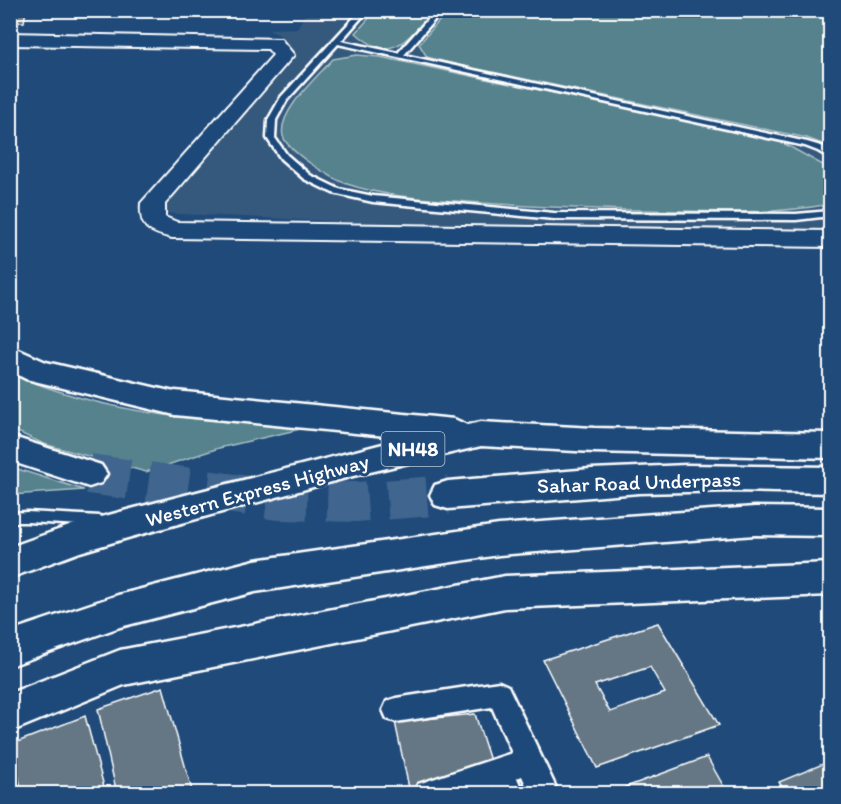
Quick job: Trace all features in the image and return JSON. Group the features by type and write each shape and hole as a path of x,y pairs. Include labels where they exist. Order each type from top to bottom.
{"main road":[{"path":"10,357 37,370 175,403 481,434"},
{"name":"Western Express Highway","path":"10,563 72,540 131,523 353,463 481,434 594,440 831,446"},
{"path":"10,448 89,474"},
{"name":"Sahar Road Underpass","path":"448,495 555,483 769,477 831,480"},
{"path":"10,649 118,611 255,576 499,540 754,521 831,522"},
{"path":"10,713 120,668 506,592 831,579"}],"street":[{"path":"10,39 274,43 284,55 153,203 152,220 172,230 831,239"},
{"path":"396,710 500,694 528,761 545,794"},
{"path":"428,794 505,782 528,761"}],"lane":[{"path":"365,10 284,99 272,120 271,138 284,157 308,177 336,191 373,199 554,216 796,217 831,214"},
{"path":"399,56 440,10"},
{"path":"336,42 807,144 831,156"},
{"path":"10,518 131,523"}],"shaded area":[{"path":"325,10 830,11 830,231 428,226 157,213 291,62 279,35 268,29 297,28 305,15"}],"green space":[{"path":"712,10 742,16 745,11 830,11 830,147 807,138 453,64 427,57 419,44 448,11"},
{"path":"375,11 433,11 407,39 390,48 369,43 356,33"},
{"path":"357,55 380,57 776,139 830,169 830,204 807,208 735,212 576,208 392,195 347,184 321,171 293,149 283,136 283,126 286,116 300,95 333,59"},
{"path":"11,373 83,398 157,414 309,427 219,448 146,472 44,444 11,429"},
{"path":"11,467 84,490 11,495"}],"building":[{"path":"10,10 26,10 24,22 10,23"},
{"path":"658,623 719,725 597,768 543,660","holes":["650,667 665,693 610,712 595,685"]},
{"path":"163,687 193,794 117,794 98,709"},
{"path":"475,714 492,767 409,788 395,722"},
{"path":"85,716 106,794 22,794 12,744"},
{"path":"707,757 728,794 607,794"},
{"path":"830,761 830,794 786,794 779,782"},
{"path":"503,782 507,794 463,794"}],"tunnel":[{"path":"89,474 278,500 356,502 448,495"}]}
